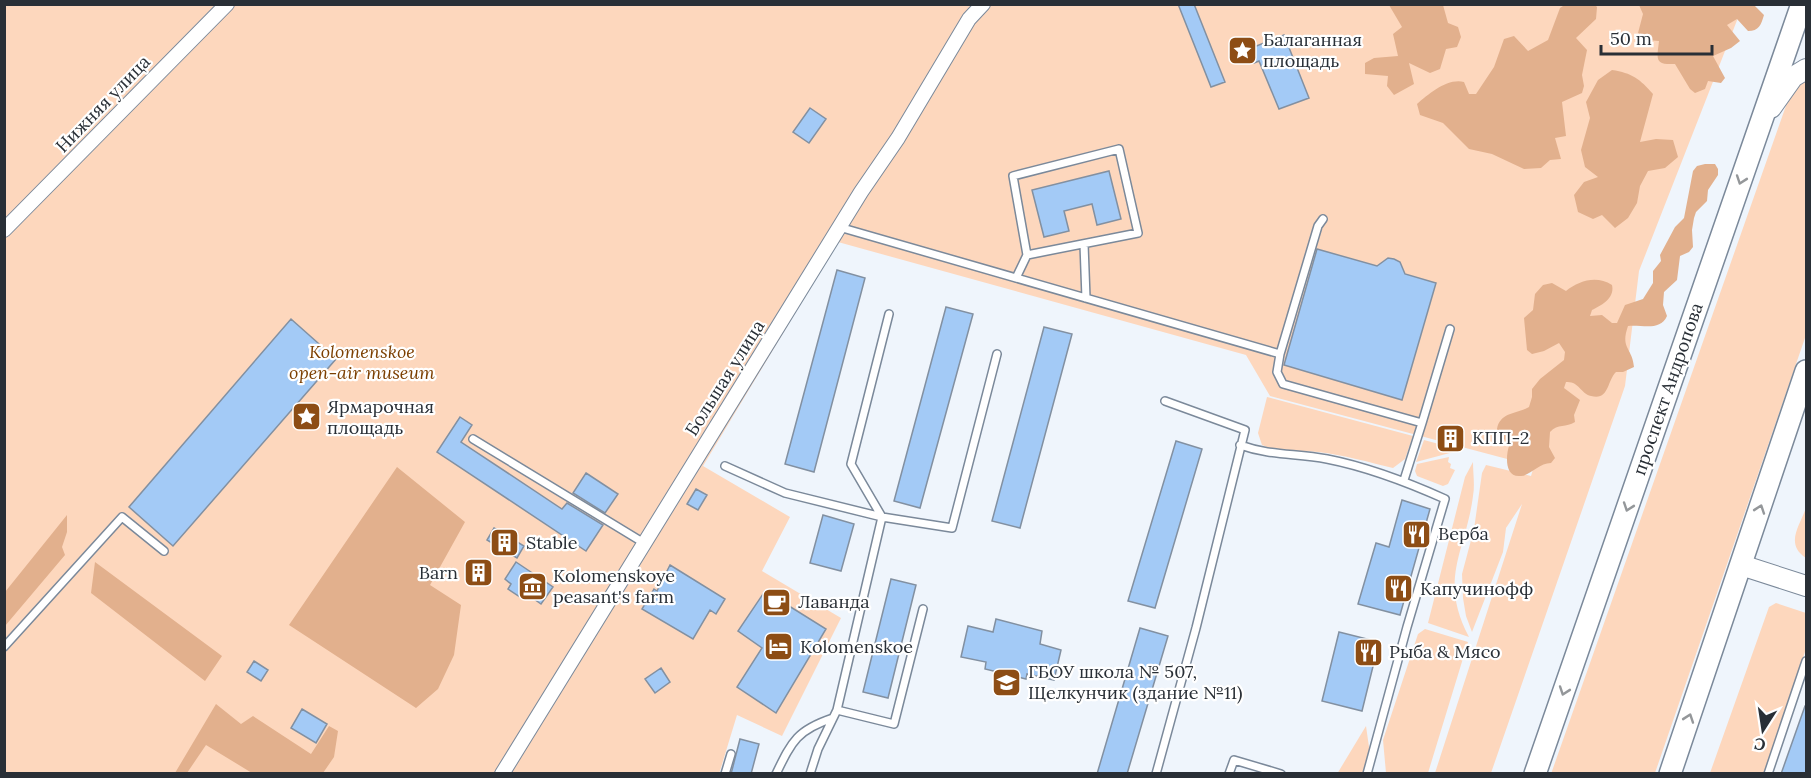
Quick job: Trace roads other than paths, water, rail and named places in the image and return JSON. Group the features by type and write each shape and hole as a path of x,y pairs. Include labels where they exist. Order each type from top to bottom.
{"main road":[{"name":"проспект Андропова","path":"1535,774 1802,4"},
{"path":"1670,774 1806,371"}],"street":[{"name":"Нижняя улица","path":"4,230 228,4"},
{"name":"Большая улица","path":"502,774 839,227 898,138 969,19 983,4"},
{"path":"1760,125 1785,85 1806,69"},
{"path":"1742,565 1806,585"}],"lane":[{"path":"1016,278 1027,255 1013,176 1119,149 1138,233 1027,255"},
{"path":"1323,219 1318,226 1276,372 1283,384 1422,423"},
{"path":"839,227 1280,354"},
{"path":"1084,244 1086,298"},
{"path":"810,774 818,748 837,710 882,517 851,464 889,314"},
{"path":"1404,480 1450,329"},
{"path":"725,466 785,493 882,517 952,528 997,354"},
{"path":"1156,774 1197,628 1245,430 1165,401"},
{"path":"473,439 644,543"},
{"path":"1240,445 1261,452 1327,459 1404,480 1445,500 1367,774"},
{"path":"4,646 122,517 164,551"},
{"path":"837,710 894,724 923,609"},
{"path":"1768,774 1806,661"},
{"path":"776,774 793,740 812,725 833,718"},
{"path":"725,774 731,754"},
{"path":"1229,774 1234,760 1281,774"}],"place":[{"name":"Балаганная площадь","path":"1242,50"},
{"name":"Ярмарочная площадь","path":"306,417"},
{"name":"КПП-2","path":"1451,438"},
{"name":"Верба","path":"1417,534"},
{"name":"Stable","path":"505,543"},
{"name":"Barn","path":"479,573"},
{"name":"Kolomenskoye peasant's farm","path":"532,586"},
{"name":"Капучинофф","path":"1399,589"},
{"name":"Лаванда","path":"777,602"},
{"name":"Kolomenskoe","path":"779,647"},
{"name":"Рыба & Мясо","path":"1368,652"},
{"name":"ГБОУ школа № 507, Щелкунчик (здание №11)","path":"1007,682"}],"park label":[{"name":"Kolomenskoe open-air museum","path":"362,362"}]}
